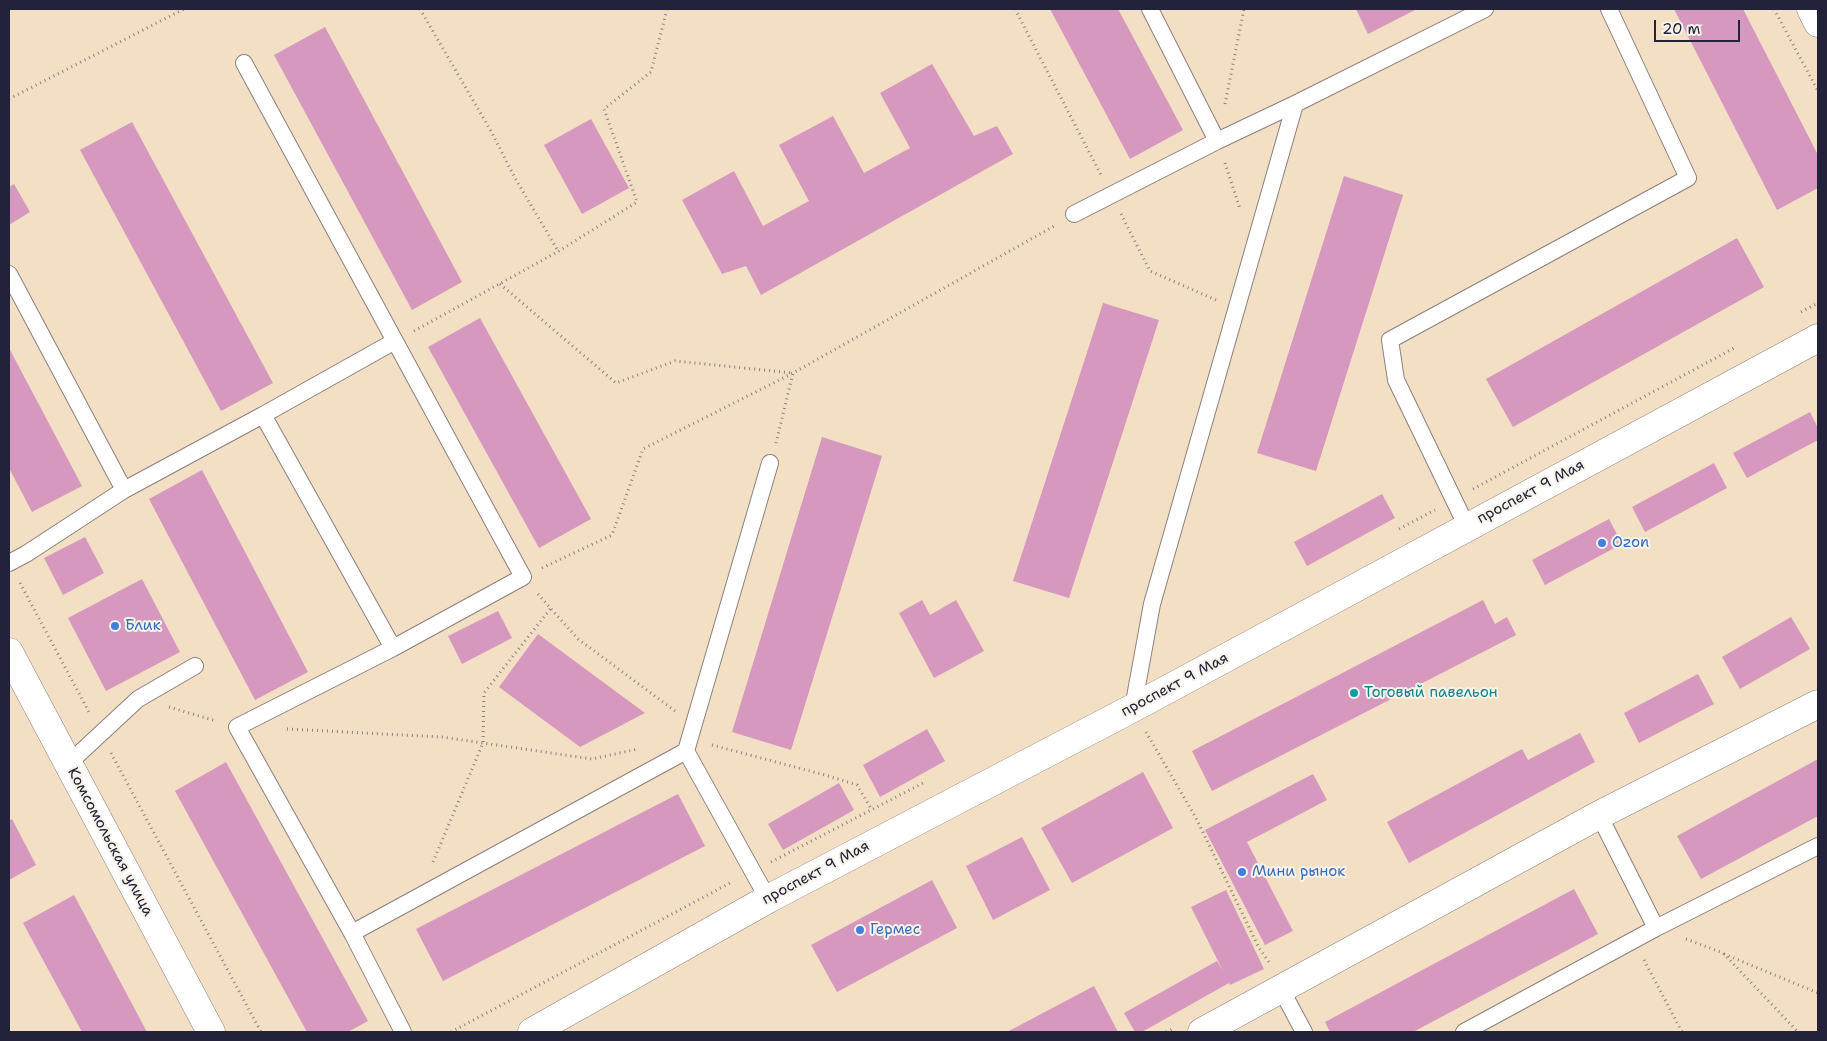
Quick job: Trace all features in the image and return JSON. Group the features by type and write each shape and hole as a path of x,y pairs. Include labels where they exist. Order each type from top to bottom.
{"street":[{"path":"1811,9 1818,23"},
{"name":"проспект 9 Мая","path":"532,1032 768,898 1133,708 1818,338"},
{"name":"Комсомольская улица","path":"9,652 211,1032"},
{"path":"1202,1032 1276,978 1818,704"}],"lane":[{"path":"1150,9 1217,141"},
{"path":"1466,527 1396,380 1390,340 1688,178 1609,9"},
{"path":"1074,214 1217,141 1295,104 1475,11"},
{"path":"244,63 523,577 393,648 237,727 352,933 403,1032"},
{"path":"1133,708 1152,604 1295,104"},
{"path":"9,274 124,490"},
{"path":"9,563 26,554 124,490 264,415 395,341"},
{"path":"264,415 393,648"},
{"path":"768,898 690,738 770,463"},
{"path":"68,764 138,699 195,666"},
{"path":"352,933 418,897 690,738"},
{"path":"1599,815 1656,928"},
{"path":"1464,1032 1656,928 1818,846"},
{"path":"1276,978 1304,1032"}],"path":[{"path":"9,99 184,9"},
{"path":"420,9 492,132 515,178 558,252"},
{"path":"395,341 558,252 637,202 604,109 652,72 667,9"},
{"path":"1015,9 1150,271 1237,309"},
{"path":"1244,9 1217,141 1254,248"},
{"path":"1774,9 1818,91"},
{"path":"872,810 857,785 825,774 690,738 578,638 523,577 612,535 643,449 793,373 1074,214"},
{"path":"500,284 616,383 675,361 793,373"},
{"path":"770,463 793,373"},
{"path":"18,580 261,1032"},
{"path":"418,897 483,743 484,693 551,608"},
{"path":"138,699 237,727"},
{"path":"1133,708 1196,818 1259,948 1276,978"},
{"path":"286,729 442,737 592,759 641,749"},
{"path":"1656,928 1723,953 1818,993"},
{"path":"1634,940 1682,1032"},
{"path":"1723,953 1798,1032"}],"building":[{"path":"1050,9 1118,9 1183,130 1130,159"},
{"path":"1356,9 1417,9 1368,34"},
{"path":"1674,9 1743,9 1818,155 1818,188 1777,210"},
{"path":"325,27 462,282 412,310 274,55"},
{"path":"932,64 974,136 997,126 1013,154 761,295 746,266 722,274 682,200 734,171 763,226 809,201 779,145 833,116 864,173 910,148 880,93"},
{"path":"591,119 629,188 582,214 544,145"},
{"path":"132,122 273,383 221,411 80,150"},
{"path":"1344,176 1403,195 1316,471 1257,453"},
{"path":"14,184 30,212 9,225 9,187"},
{"path":"1737,238 1764,287 1513,427 1486,379"},
{"path":"1103,303 1159,320 1069,598 1013,581"},
{"path":"480,318 591,519 539,548 428,347"},
{"path":"9,348 82,486 32,512 9,468"},
{"path":"1810,412 1818,428 1818,440 1747,478 1733,453"},
{"path":"822,437 882,456 791,750 732,732"},
{"path":"1714,463 1727,488 1645,532 1632,507"},
{"path":"202,470 308,672 255,700 149,499"},
{"path":"1382,494 1395,518 1307,566 1294,542"},
{"path":"1609,519 1622,544 1545,585 1532,560"},
{"path":"85,537 104,573 63,595 44,558"},
{"path":"142,579 180,652 106,691 68,618"},
{"path":"922,600 930,615 956,600 984,651 934,678 899,613"},
{"name":"Тоговый павельон","path":"1483,600 1495,624 1507,617 1516,635 1212,791 1192,751"},
{"path":"498,611 512,638 462,664 448,636"},
{"path":"1791,617 1810,649 1740,689 1722,657"},
{"path":"538,634 645,713 580,747 499,687"},
{"path":"1698,674 1714,704 1639,743 1624,713"},
{"path":"927,729 945,761 880,797 863,765"},
{"path":"1580,733 1595,762 1409,863 1387,822 1522,749 1528,760"},
{"path":"1818,759 1818,816 1701,879 1677,836"},
{"path":"226,762 368,1021 348,1032 307,1032 175,791"},
{"path":"1143,772 1173,828 1072,883 1041,828"},
{"path":"1313,774 1327,800 1247,842 1293,931 1265,945 1205,830"},
{"path":"839,783 854,810 783,850 768,824"},
{"path":"678,794 705,846 443,981 416,929"},
{"path":"12,819 36,865 9,880 9,821"},
{"path":"1022,837 1050,890 993,920 966,866"},
{"path":"932,880 957,928 837,992 811,945"},
{"path":"1574,889 1598,934 1413,1032 1330,1032 1325,1022"},
{"path":"1226,890 1264,969 1230,985 1229,983 1142,1032 1135,1032 1124,1013 1217,961 1223,971 1191,907"},
{"path":"74,895 147,1032 82,1032 23,923"},
{"path":"1094,986 1118,1032 1007,1032"}],"place":[{"name":"Ozon","path":"1602,543"},
{"name":"Блик","path":"115,626"},
{"name":"Тоговый павельон","path":"1354,693"},
{"name":"Мини рынок","path":"1242,872"},
{"name":"Гермес","path":"860,930"}]}
